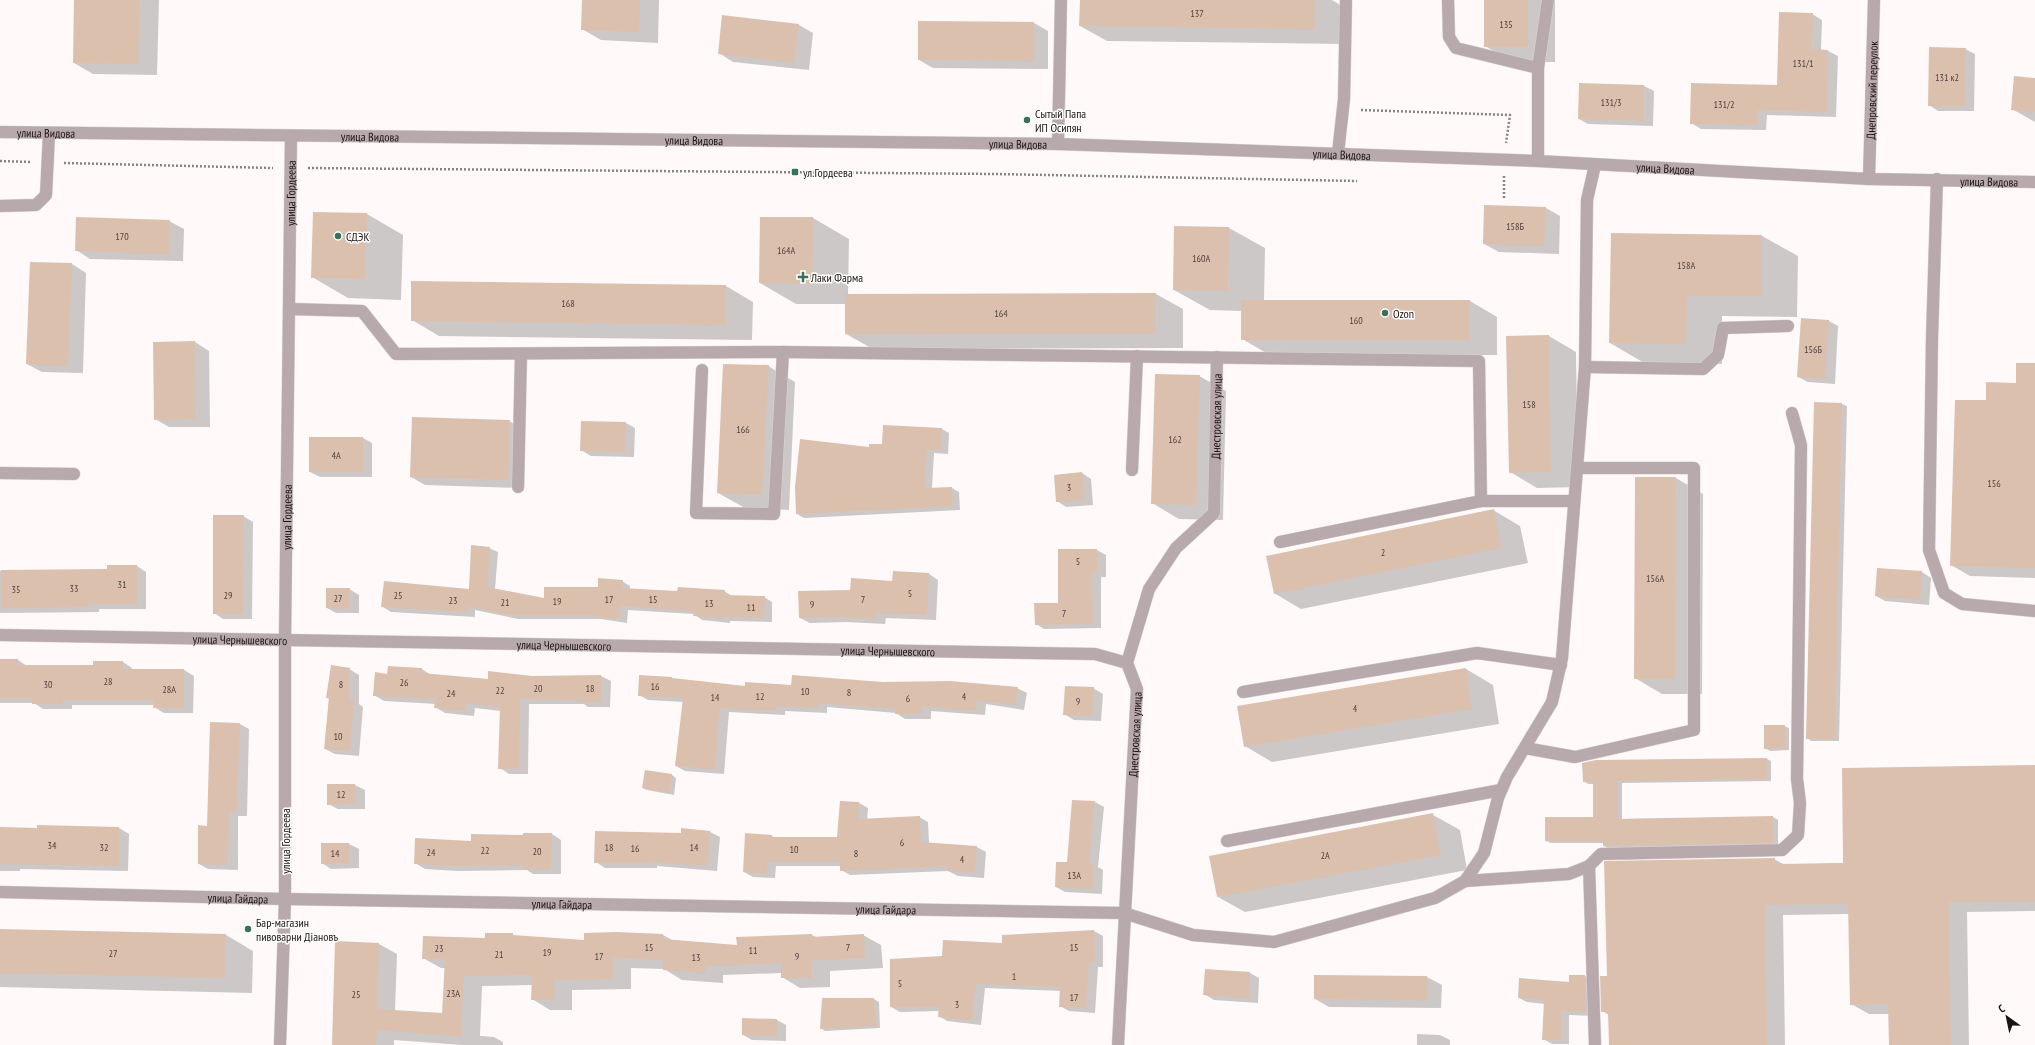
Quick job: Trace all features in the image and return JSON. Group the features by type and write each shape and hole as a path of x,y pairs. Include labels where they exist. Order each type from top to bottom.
{"street":[{"path":"1058,144 1061,0"},
{"path":"1338,154 1342,110 1346,0"},
{"path":"1448,0 1449,37 1456,48 1538,68"},
{"path":"1538,161 1538,68 1548,0"},
{"name":"Днепровский переулок","path":"1869,179 1874,0"},
{"name":"улица Видова","path":"0,132 1058,144 1538,161 1869,179 1937,179 2035,182"},
{"path":"0,206 36,205 46,195 49,133"},
{"name":"улица Гордеева","path":"280,1045 285,899 285,639 291,136"},
{"path":"1465,881 1484,852 1501,790 1552,702 1561,665 1585,366 1587,200 1595,165"},
{"path":"1937,179 1932,338 1929,550 1944,592 1962,604 2035,611"},
{"path":"289,309 362,311 396,354 783,352 1217,357 1479,362 1481,501"},
{"path":"1585,366 1702,369 1718,355 1722,328 1788,326"},
{"path":"702,370 696,512 774,514 783,352"},
{"path":"518,487 521,354"},
{"path":"1132,470 1137,356"},
{"name":"Днестровская улица","path":"1118,1045 1137,689 1127,663 1149,589 1176,548 1214,513 1217,357"},
{"path":"1465,881 1569,874 1589,866 1601,854 1782,850 1798,835 1800,803 1797,779 1802,445 1792,413"},
{"path":"1525,748 1575,756 1694,730 1694,468 1577,468"},
{"path":"0,473 74,474"},
{"path":"1280,542 1481,501 1574,502"},
{"name":"улица Чернышевского","path":"0,635 1095,654 1127,663"},
{"path":"1243,692 1477,653 1561,665"},
{"path":"1227,842 1501,790"},
{"path":"1589,866 1595,1045"},
{"name":"улица Гайдара","path":"0,892 285,899 1124,912 1193,935 1274,942 1435,898 1465,881"}],"path":[{"path":"1342,110 1510,115 1504,160 1504,198"},
{"path":"0,161 290,168 995,174 1358,181"}],"building":[{"path":"74,0 140,0 138,64 73,63"},
{"path":"582,0 640,0 639,32 581,30"},
{"path":"1080,0 1315,0 1315,29 1079,26"},
{"path":"1484,0 1528,0 1528,47 1484,47"},
{"path":"1779,12 1813,13 1812,49 1828,50 1827,112 1757,110 1757,125 1690,124 1691,83 1777,85"},
{"path":"722,15 799,24 794,63 718,54"},
{"path":"918,21 1034,22 1034,61 918,60"},
{"path":"1929,47 1966,48 1965,106 1928,106"},
{"path":"2014,76 2035,78 2035,112 2011,110"},
{"path":"1579,83 1644,85 1644,121 1578,119"},
{"path":"1484,205 1546,207 1544,246 1483,244"},
{"path":"313,212 367,213 365,279 311,278"},
{"path":"76,217 170,220 169,254 75,251"},
{"path":"760,217 813,217 812,284 759,283"},
{"path":"1174,226 1229,227 1228,291 1173,290"},
{"path":"1611,233 1762,235 1762,296 1687,296 1686,344 1609,343"},
{"path":"30,262 72,263 68,366 26,364"},
{"path":"411,281 726,285 726,325 411,321"},
{"path":"1156,293 1156,333 845,334 845,294"},
{"path":"1241,300 1470,300 1470,340 1241,340"},
{"path":"1801,318 1829,320 1825,379 1797,377"},
{"path":"1549,335 1551,472 1509,473 1506,336"},
{"path":"195,341 196,419 154,420 153,342"},
{"path":"2016,363 2035,363 2035,568 1950,566 1955,400 1986,400 1986,382 2016,383"},
{"path":"723,364 769,365 762,495 717,493"},
{"path":"1155,374 1200,375 1196,505 1151,504"},
{"path":"1814,402 1842,403 1835,739 1806,739"},
{"path":"412,417 510,420 508,480 410,477"},
{"path":"581,421 626,422 625,452 580,451"},
{"path":"883,425 942,428 941,450 927,450 925,488 952,487 953,506 796,514 795,487 800,439 869,447 869,444 882,444"},
{"path":"309,437 363,437 363,472 309,472"},
{"path":"1082,472 1084,500 1056,502 1054,475"},
{"path":"1635,477 1676,477 1675,679 1634,679"},
{"path":"1494,509 1501,548 1274,594 1266,556"},
{"path":"213,515 244,515 243,614 213,614"},
{"path":"471,545 490,547 487,587 544,598 544,587 598,587 598,578 623,580 622,588 677,591 678,587 725,590 724,595 765,596 764,618 693,616 694,611 620,606 619,619 595,617 595,615 509,615 467,606 467,612 381,607 384,581 469,589"},
{"path":"1058,549 1097,549 1097,572 1092,572 1093,624 1035,625 1034,603 1058,603"},
{"path":"107,565 137,565 137,604 89,604 89,607 1,608 1,570 107,569"},
{"path":"1877,568 1922,571 1920,600 1875,596"},
{"path":"893,571 929,573 927,615 876,613 876,619 836,617 799,618 798,591 850,590 851,578 892,581"},
{"path":"326,588 350,588 350,609 326,608"},
{"path":"0,659 18,659 18,665 93,665 93,661 123,661 123,669 184,669 184,708 153,708 154,700 63,700 63,704 32,704 32,698 0,698"},
{"path":"331,665 350,668 350,700 354,700 350,751 324,749 329,698 326,698"},
{"path":"388,666 422,668 422,673 488,679 488,671 532,676 601,675 601,702 520,699 519,769 498,769 500,707 466,703 465,711 434,708 435,699 373,696 375,672 387,674"},
{"path":"1466,668 1472,709 1244,747 1237,706"},
{"path":"639,675 672,677 745,686 745,682 791,685 792,675 883,682 950,681 1018,687 1015,705 977,700 976,711 922,706 922,714 895,714 895,709 818,703 818,708 776,706 776,711 720,708 715,769 675,766 683,698 638,696"},
{"path":"1065,686 1094,687 1092,716 1063,715"},
{"path":"210,722 240,723 237,811 229,811 228,865 198,864 198,825 207,826"},
{"path":"1764,725 1785,725 1785,748 1764,749"},
{"path":"1767,758 1767,779 1618,781 1618,819 1773,816 1774,843 1603,846 1603,841 1545,841 1545,817 1593,817 1593,782 1583,782 1582,763 1596,760"},
{"path":"2035,765 2035,901 1949,902 1951,1045 1889,1045 1888,1004 1850,1005 1848,904 1765,905 1767,1045 1609,1045 1608,1012 1601,1012 1600,976 1607,976 1604,861 1775,858 1775,864 1843,863 1842,768"},
{"path":"645,770 672,774 669,793 642,788"},
{"path":"327,784 355,784 356,804 327,805"},
{"path":"1072,800 1095,801 1089,863 1094,863 1093,889 1055,887 1056,862 1067,862"},
{"path":"840,801 859,802 858,819 920,816 921,842 977,846 975,873 948,871 948,866 840,871 840,861 768,862 767,874 743,872 745,833 772,835 772,837 837,837"},
{"path":"1433,813 1441,855 1217,897 1209,856"},
{"path":"37,825 119,827 119,866 0,864 0,827 37,828"},
{"path":"681,828 710,831 708,866 648,862 594,863 595,831 681,833"},
{"path":"523,833 552,833 551,869 523,869 523,865 447,866 414,864 415,838 471,841 471,834 523,835"},
{"path":"321,843 349,843 349,863 321,864"},
{"path":"0,929 226,934 225,978 0,973"},
{"path":"1094,930 1095,962 1089,962 1086,1008 1059,1007 1060,987 976,984 972,1021 938,1017 939,1007 890,1007 890,959 942,956 943,940 1002,943 1002,935"},
{"path":"615,932 663,934 663,939 737,945 736,937 812,934 812,937 864,934 865,958 812,961 812,978 781,978 781,963 706,966 705,973 663,970 663,960 613,958 613,979 555,980 554,1000 531,1000 532,975 464,976 461,1037 377,1030 376,1045 332,1045 335,941 379,943 377,1009 442,1013 445,959 422,959 423,936 485,938 485,933 513,933 513,935 584,940 584,933"},
{"path":"1205,969 1250,972 1249,998 1203,995"},
{"path":"1314,975 1427,976 1427,1000 1314,999"},
{"path":"1569,975 1585,975 1586,1012 1561,1011 1561,1040 1542,1040 1544,1000 1518,998 1519,978 1569,982"},
{"path":"822,998 874,998 876,1026 820,1029"},
{"path":"742,1018 777,1019 777,1036 742,1035"}],"place":[{"name":"Сытый Папа ИП Осипян","path":"1027,120"},
{"name":"ул.Гордеева","path":"795,172"},
{"name":"СДЭК","path":"338,236"},
{"name":"Лаки Фарма","path":"803,277"},
{"name":"Ozon","path":"1385,313"},
{"name":"Бар-магазин пивоварни Дiановъ","path":"248,929"}]}
